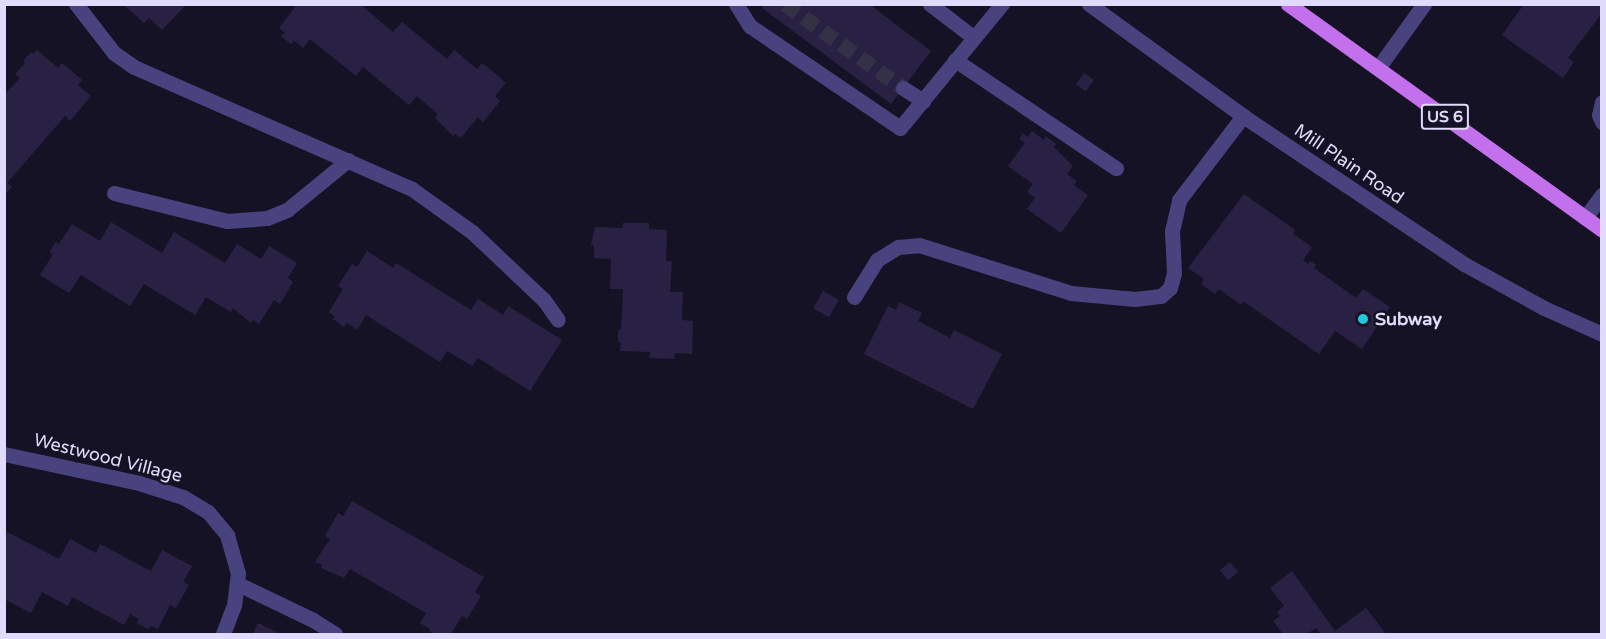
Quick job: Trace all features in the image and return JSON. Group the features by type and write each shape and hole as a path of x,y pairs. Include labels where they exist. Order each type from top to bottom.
{"main road":[{"name":"US 6","path":"1288,4 1602,230"}],"street":[{"path":"76,4 114,52 134,67 412,189 472,232 543,300 558,320"},
{"path":"736,4 750,26 900,128 1002,4"},
{"path":"930,4 973,37"},
{"name":"Mill Plain Road","path":"1089,4 1243,116 1464,264 1544,308 1602,334"},
{"path":"1378,68 1424,4"},
{"path":"955,60 1116,168"},
{"path":"903,88 923,101"},
{"path":"1602,102 1599,115 1602,122"},
{"path":"854,297 877,260 898,247 919,245 1038,285 1071,293 1135,299 1161,296 1170,288 1174,273 1172,231 1179,200 1243,116"},
{"path":"114,193 226,220 267,218 287,210 348,160"},
{"path":"1585,218 1602,195"},
{"name":"Westwood Village","path":"4,454 139,483 197,503 227,535 235,557 238,584 234,605 223,634"},
{"path":"238,584 313,620 334,634"}],"building":[{"path":"126,4 181,4 184,7 162,30 149,18 144,23 125,6"},
{"path":"294,4 360,4 393,32 402,22 447,59 454,50 477,69 482,63 486,66 506,83 495,96 500,101 483,122 478,117 461,138 455,134 453,136 435,118 438,114 417,96 409,105 363,67 356,76 310,39 303,48 294,41 291,44 281,36 285,33 279,28 296,6"},
{"path":"764,4 869,4 931,51 891,104 762,8"},
{"path":"1524,4 1601,4 1602,13 1568,58 1574,62 1563,78 1502,35"},
{"path":"37,50 58,68 62,63 82,80 78,85 91,96 70,121 65,116 7,183 12,187 4,195 4,95 20,78 15,74 25,63 23,61 31,52 33,54"},
{"path":"1084,73 1094,80 1086,91 1076,84"},
{"path":"1032,131 1044,140 1046,136 1056,144 1054,147 1073,166 1067,174 1077,181 1074,185 1088,195 1061,233 1027,209 1035,198 1027,192 1033,184 1008,166 1025,143 1019,139 1023,133 1028,137"},
{"path":"1244,194 1295,230 1293,234 1312,247 1303,260 1308,264 1310,261 1316,265 1314,268 1356,298 1363,289 1390,307 1362,349 1335,331 1319,354 1243,301 1241,305 1219,289 1215,294 1201,284 1204,279 1188,268"},
{"path":"111,222 162,253 174,232 225,263 237,244 261,259 269,246 297,263 288,278 293,282 280,304 274,300 259,324 253,320 251,323 233,308 231,312 206,297 195,315 144,284 130,306 81,275 69,293 40,275 53,254 49,252 56,242 59,244 72,224 100,241"},
{"path":"623,223 649,223 649,229 667,230 666,261 672,261 670,292 683,292 682,320 693,321 692,354 675,353 674,359 649,358 650,352 620,351 621,342 618,342 618,330 621,330 623,289 610,289 611,259 594,258 594,245 591,245 595,227 622,228"},
{"path":"367,251 393,268 396,263 471,310 478,299 503,315 508,306 562,340 530,391 478,358 472,366 447,351 440,362 366,315 357,330 347,323 344,327 333,319 335,317 329,312 343,289 338,286 352,264 357,267"},
{"path":"823,291 839,300 829,317 813,308"},
{"path":"899,302 922,313 918,321 950,338 954,330 1002,354 973,409 864,354 888,306 896,310"},
{"path":"352,501 484,577 475,592 481,596 467,619 462,616 451,634 435,634 429,631 430,629 420,623 426,613 350,569 344,578 321,568 322,565 315,562 330,539 325,536 338,513 343,516"},
{"path":"7,532 59,559 70,539 96,553 100,544 151,571 162,550 192,566 183,582 189,585 176,608 170,605 158,629 151,626 148,629 137,623 139,619 130,614 124,625 72,597 68,606 42,592 31,613 4,599 4,537"},
{"path":"1230,562 1238,572 1228,580 1220,570"},
{"path":"1292,571 1335,631 1366,608 1386,634 1321,634 1316,628 1307,634 1283,634 1273,621 1280,616 1277,612 1284,606 1270,588"},
{"path":"258,623 281,634 253,634"}],"tunnel":[{"path":"785,4 903,88"}],"place":[{"name":"Subway","path":"1363,319"}]}
